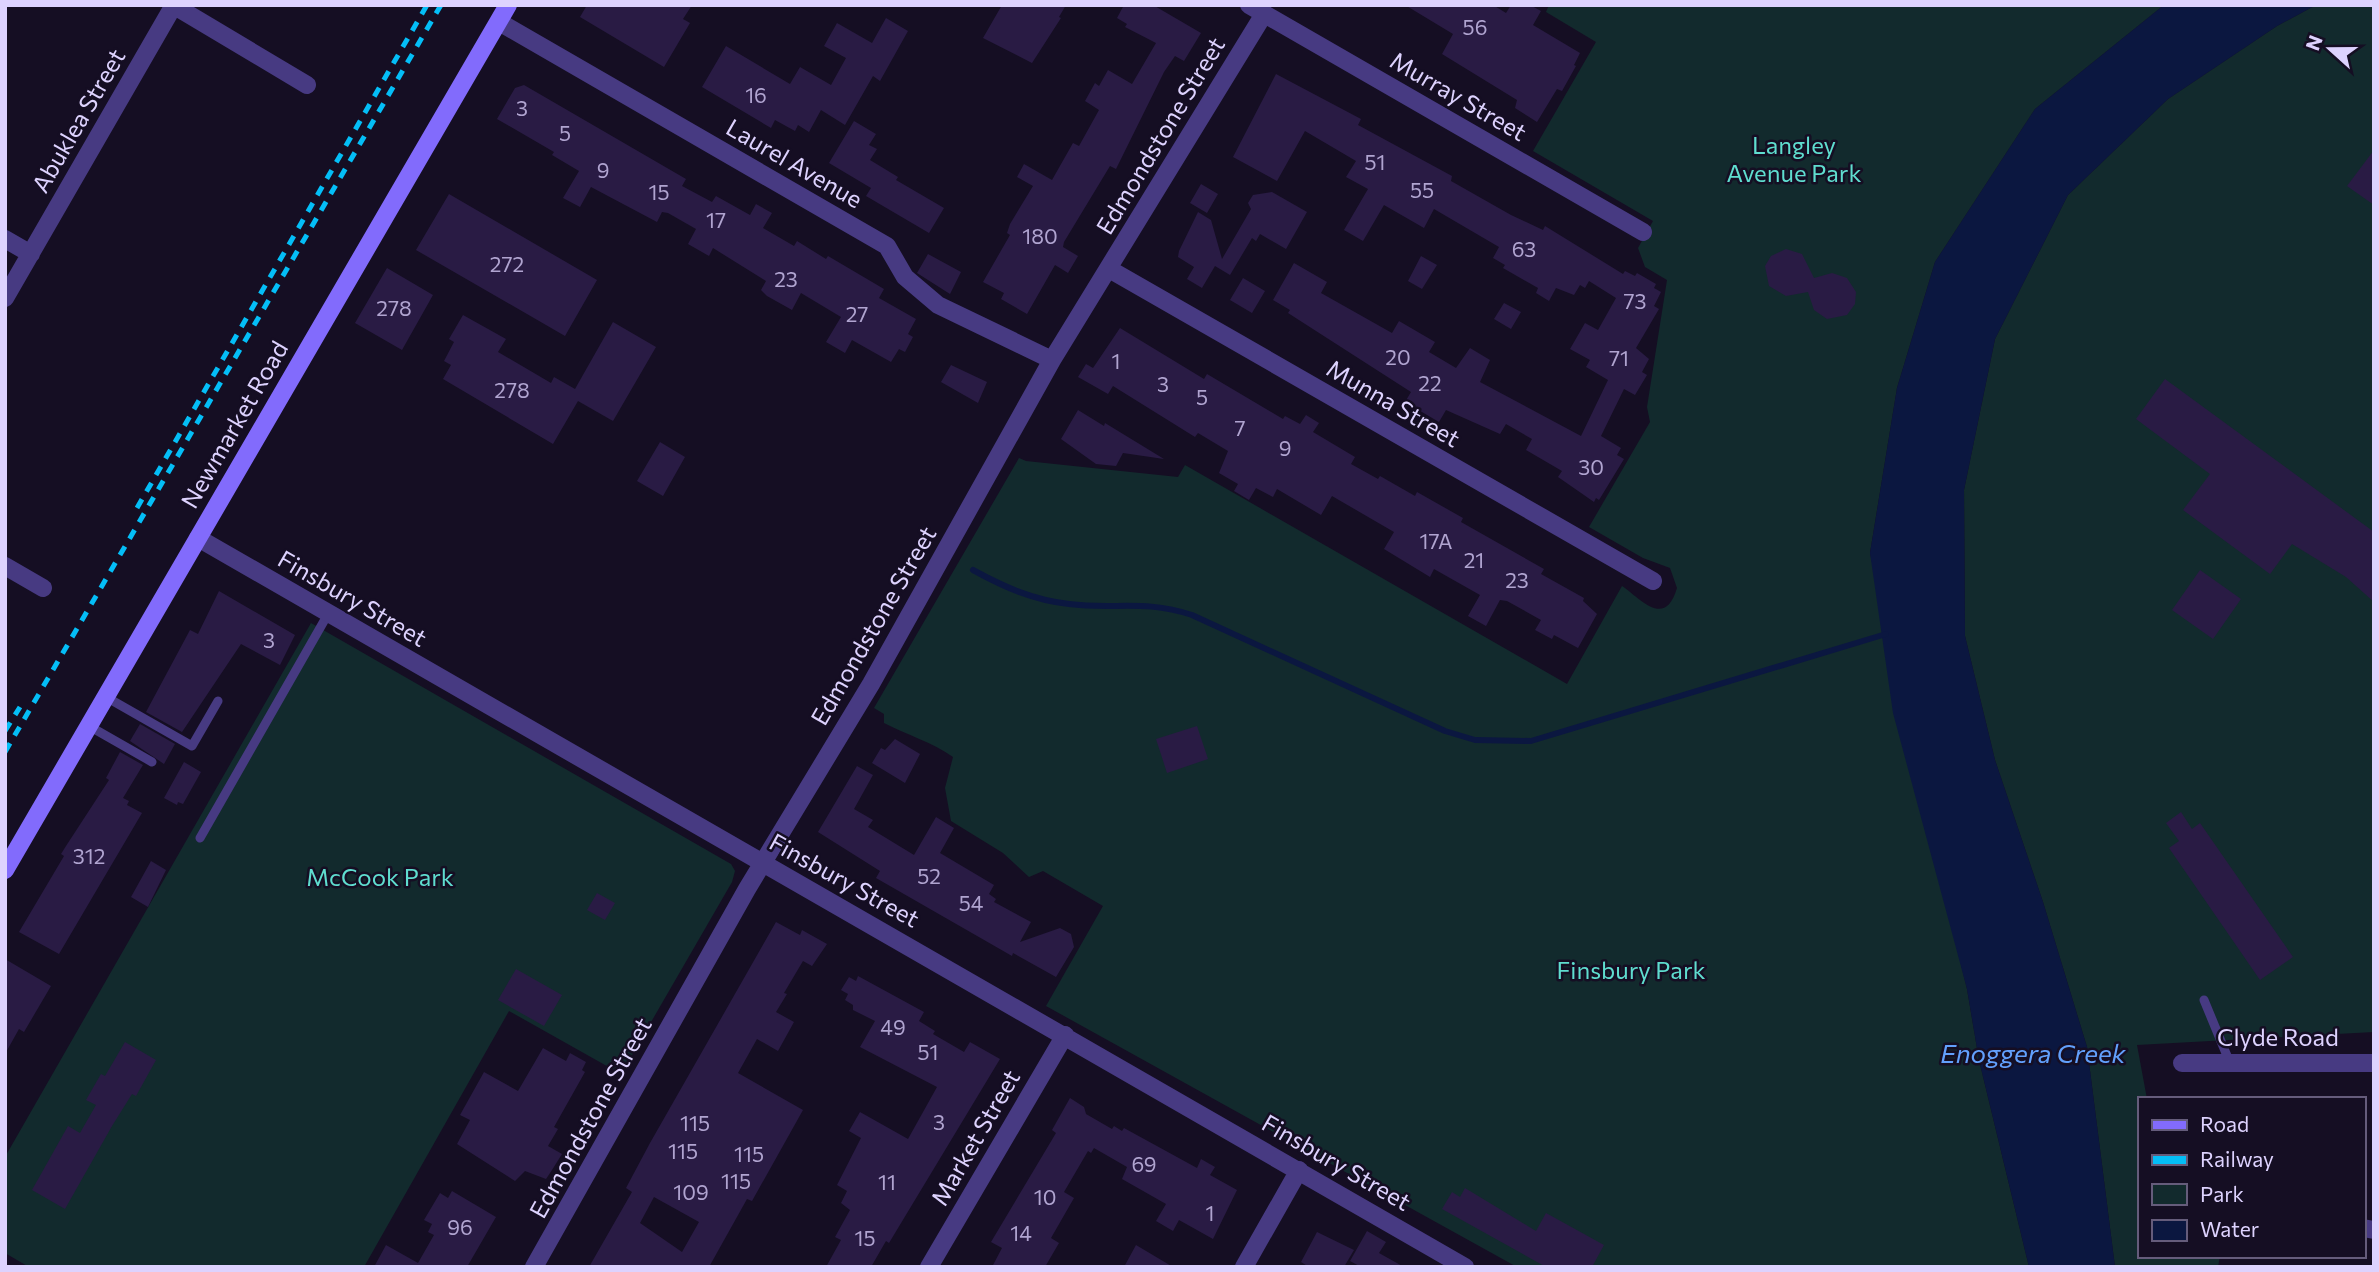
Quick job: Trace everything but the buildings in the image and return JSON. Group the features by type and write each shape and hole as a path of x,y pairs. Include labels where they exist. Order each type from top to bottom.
{"main road":[{"name":"Newmarket Road","path":"5,870 508,5"}],"street":[{"path":"174,6 307,85"},
{"name":"Abuklea Street","path":"5,298 174,6"},
{"name":"Murray Street","path":"1256,10 1643,232"},
{"name":"Edmondstone Street","path":"534,1267 763,863 871,684 1052,360 1109,269 1256,10"},
{"name":"Laurel Avenue","path":"499,22 887,246 905,276 938,305 1052,360"},
{"path":"5,239 31,254"},
{"name":"Munna Street","path":"1109,269 1653,582"},
{"name":"Finsbury Street","path":"198,538 1465,1267"},
{"path":"5,566 43,588"},
{"name":"Market Street","path":"929,1267 1065,1035"},
{"name":"Clyde Road","path":"2182,1063 2374,1063"},
{"path":"1244,1267 1299,1170"}],"lane":[{"path":"200,838 328,614"},
{"path":"106,697 192,746 218,701"},
{"path":"89,726 152,762"},
{"path":"2204,1000 2231,1063"}],"green space":[{"name":"Finsbury Park","path":"1549,5 2164,5 2035,109 1935,262 1897,388 1870,553 1939,875 1967,989 1979,1060 2029,1267 1517,1267 1046,1006 1103,906 1043,871 1029,877 1003,853 951,821 945,788 953,757 884,723 884,714 874,708 1019,458 1026,461 1178,477 1185,465 1567,684 1622,586 1652,607 1666,607 1677,588 1670,568 1643,558 1589,527 1650,422 1647,407 1667,280 1645,267 1638,248 1653,221 1533,151 1596,42 1546,12"},
{"path":"2316,5 2374,5 2374,1032 2137,1045 2147,1097 2138,1097 2138,1258 2220,1258 2218,1267 2115,1267 2087,1047 2043,902 1995,760 1965,636 1964,490 1995,339 2068,195 2168,99 2277,26"},
{"name":"McCook Park","path":"311,623 731,864 735,871 732,882 621,1074 509,1011 364,1267 29,1267 5,1253 5,1157"}],"water":[{"name":"Enoggera Creek","path":"2164,5 2316,5 2277,26 2168,99 2068,195 1995,339 1964,490 1965,636 1995,760 2043,902 2087,1047 2115,1267 2029,1267 1979,1060 1967,989 1893,713 1870,553 1897,388 1935,262 2035,109"}],"waterway":[{"path":"973,570 1019,592 1056,602 1085,606 1159,607 1192,615 1445,731 1475,740 1531,741 1886,634"}],"railway":[{"path":"137,508 427,5"},
{"path":"5,752 441,5"},
{"path":"5,731 20,707"}],"park label":[{"name":"Langley Avenue Park","path":"1794,160"}]}
